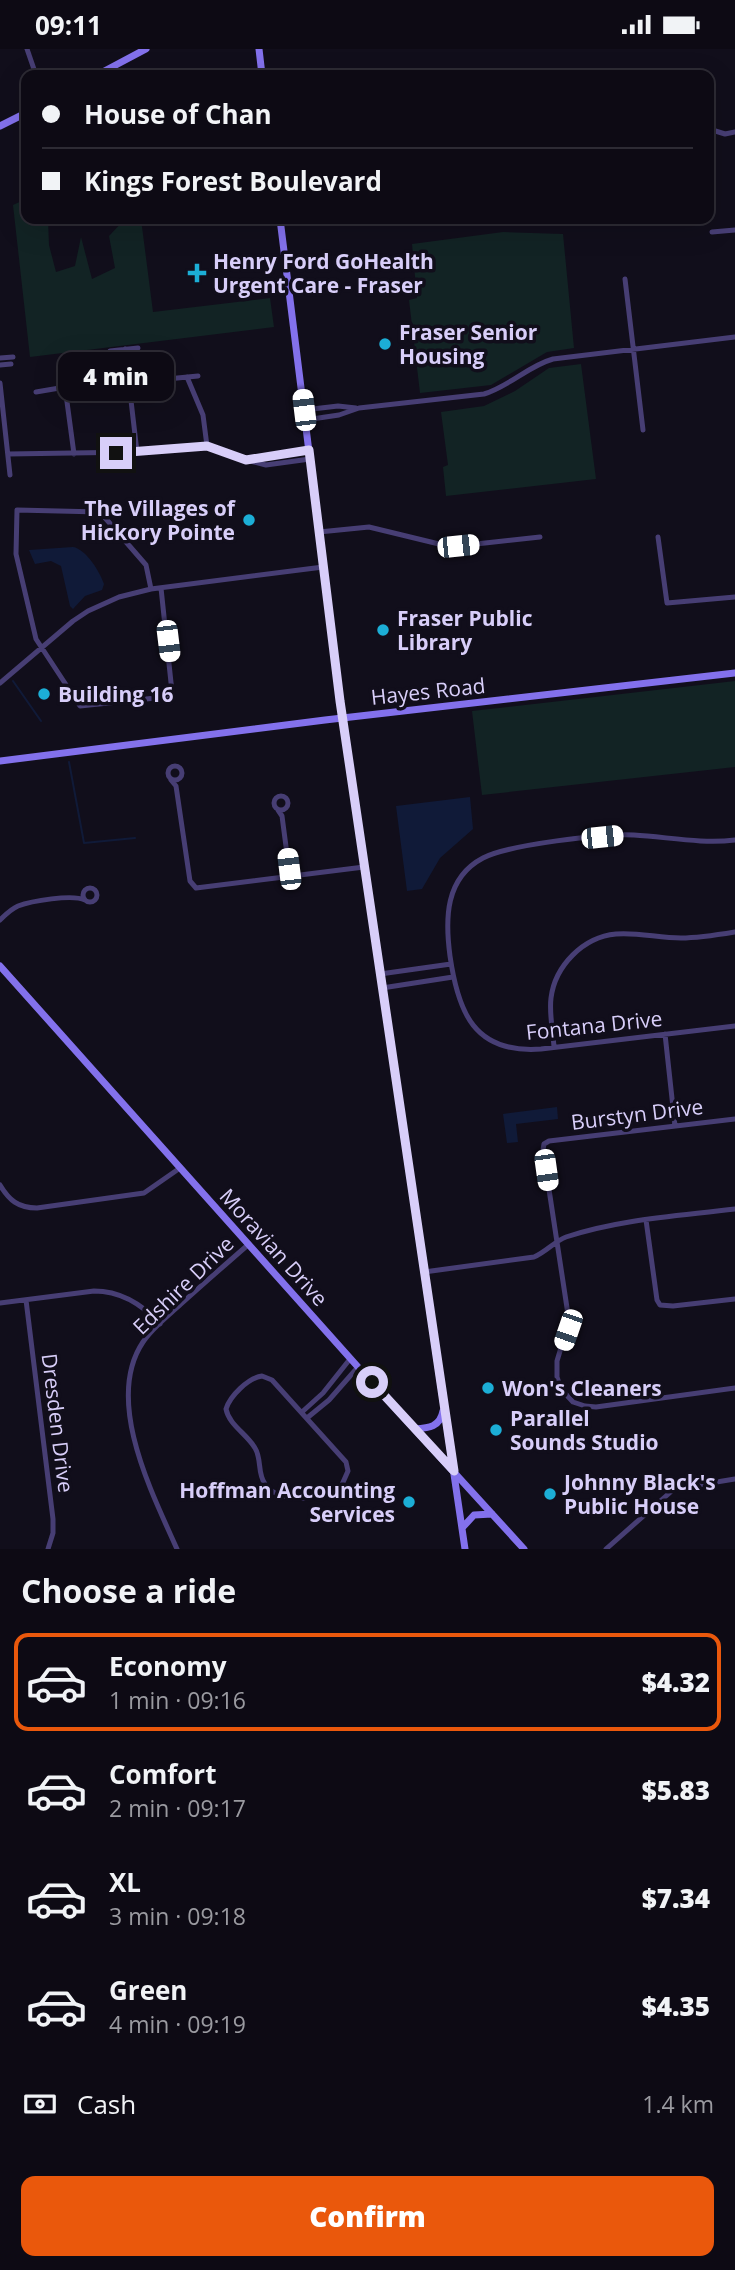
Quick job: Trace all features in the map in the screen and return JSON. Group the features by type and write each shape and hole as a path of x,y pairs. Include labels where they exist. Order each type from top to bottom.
{"main road":[{"path":"106,70 146,49"},
{"path":"258,49 261,70"},
{"path":"0,126 21,116"},
{"path":"281,224 343,718 465,1549"},
{"name":"Hayes Road","path":"0,761 735,673"},
{"name":"Moravian Drive","path":"0,966 350,1359 524,1549"},
{"path":"415,1429 436,1425 442,1417 444,1407"},
{"path":"462,1528 474,1515 492,1514"}],"street":[{"path":"27,49 34,70"},
{"path":"714,131 725,134 735,132"},
{"path":"712,232 735,230"},
{"path":"625,279 643,430"},
{"path":"304,410 338,406 359,408 484,394 553,359 735,337"},
{"path":"110,351 138,348"},
{"path":"125,349 137,452"},
{"path":"0,358 12,360 0,365"},
{"path":"167,379 198,376"},
{"path":"187,377 205,421 207,446"},
{"path":"0,383 10,475"},
{"path":"36,392 89,383"},
{"path":"65,387 74,454"},
{"path":"305,420 339,415 359,408"},
{"path":"8,454 137,452 207,446 266,465 310,459"},
{"path":"246,460 309,450"},
{"path":"151,589 148,569 100,512 17,510 16,554 36,639 80,706 168,696 172,692 162,588"},
{"path":"319,532 369,527 458,546 540,537"},
{"path":"658,537 667,603 735,597"},
{"path":"0,683 48,641 88,611 119,597 151,589 323,567"},
{"path":"177,786 167,772 172,767 181,769 177,786 190,881 193,886 199,888 365,867"},
{"path":"171,780 180,778"},
{"path":"281,812 290,877"},
{"name":"Fontana Drive","path":"735,839 708,842 618,836 504,849 483,858 462,876 447,907 446,923 453,977 462,1010 474,1027 488,1038 519,1049 735,1026"},
{"path":"0,920 15,907 76,897 94,901 97,893 90,888 76,897"},
{"path":"83,891 85,900"},
{"path":"554,1047 552,990 562,967 586,944 615,934 681,938 735,932"},
{"path":"380,974 451,964"},
{"path":"382,988 453,977"},
{"path":"665,1034 674,1126"},
{"name":"Burstyn Drive","path":"557,1243 544,1143 735,1119"},
{"path":"0,1185 15,1204 37,1208 144,1193 180,1168"},
{"path":"424,1272 523,1259 544,1252 564,1237 646,1220 735,1209"},
{"path":"646,1220 657,1300 660,1305 735,1299"},
{"path":"557,1243 569,1321 557,1361 557,1377 568,1398 579,1404 596,1407 735,1388"},
{"name":"Edshire Drive","path":"177,1549 142,1469 134,1440 129,1382 137,1354 144,1341 249,1244"},
{"path":"0,1303 94,1291 108,1292 139,1305 160,1324"},
{"name":"Dresden Drive","path":"26,1300 53,1519 53,1533 48,1549"},
{"path":"302,1412 323,1393 350,1359"},
{"path":"307,1418 329,1400 358,1367"},
{"path":"262,1376 272,1380 307,1418 344,1459 348,1471 343,1485 335,1492 286,1498 265,1485 256,1450 229,1418 227,1406 232,1397 247,1384 262,1376"},
{"path":"606,1549 674,1489 735,1479"}],"shaded area":[{"path":"21,201 21,224 48,224 49,245 56,272 75,266 81,237 92,279 115,268 109,236 120,224 142,224 153,312 270,298 274,327 30,357 13,205"},
{"path":"503,232 563,234 574,348 547,352 491,385 420,393 409,300 417,298 412,244"},
{"path":"581,364 596,479 446,496 443,467 448,465 441,412 484,406 515,391 549,368"},
{"path":"735,681 735,767 482,795 472,711"}],"water":[{"path":"73,547 87,556 104,584 102,590 85,596 73,609 61,566 51,561 35,564 29,550"},
{"path":"470,797 473,829 440,858 422,889 407,891 396,806"},
{"path":"557,1107 558,1119 516,1124 518,1142 507,1143 503,1114"}],"waterway":[{"path":"13,681 41,721"},
{"path":"69,762 84,843 135,838"}],"place":[{"name":"Henry Ford GoHealth Urgent Care - Fraser","path":"197,273"},
{"name":"Fraser Senior Housing","path":"385,344"},
{"name":"The Villages of Hickory Pointe","path":"249,520"},
{"name":"Fraser Public Library","path":"383,630"},
{"name":"Building 16","path":"44,694"},
{"name":"Won's Cleaners","path":"488,1388"},
{"name":"Parallel Sounds Studio","path":"496,1430"},
{"name":"Johnny Black's Public House","path":"550,1494"},
{"name":"Hoffman Accounting Services","path":"409,1502"}],"route":[{"path":"116,453 207,446 246,460 309,450 340,701 454,1471 372,1382"}]}
